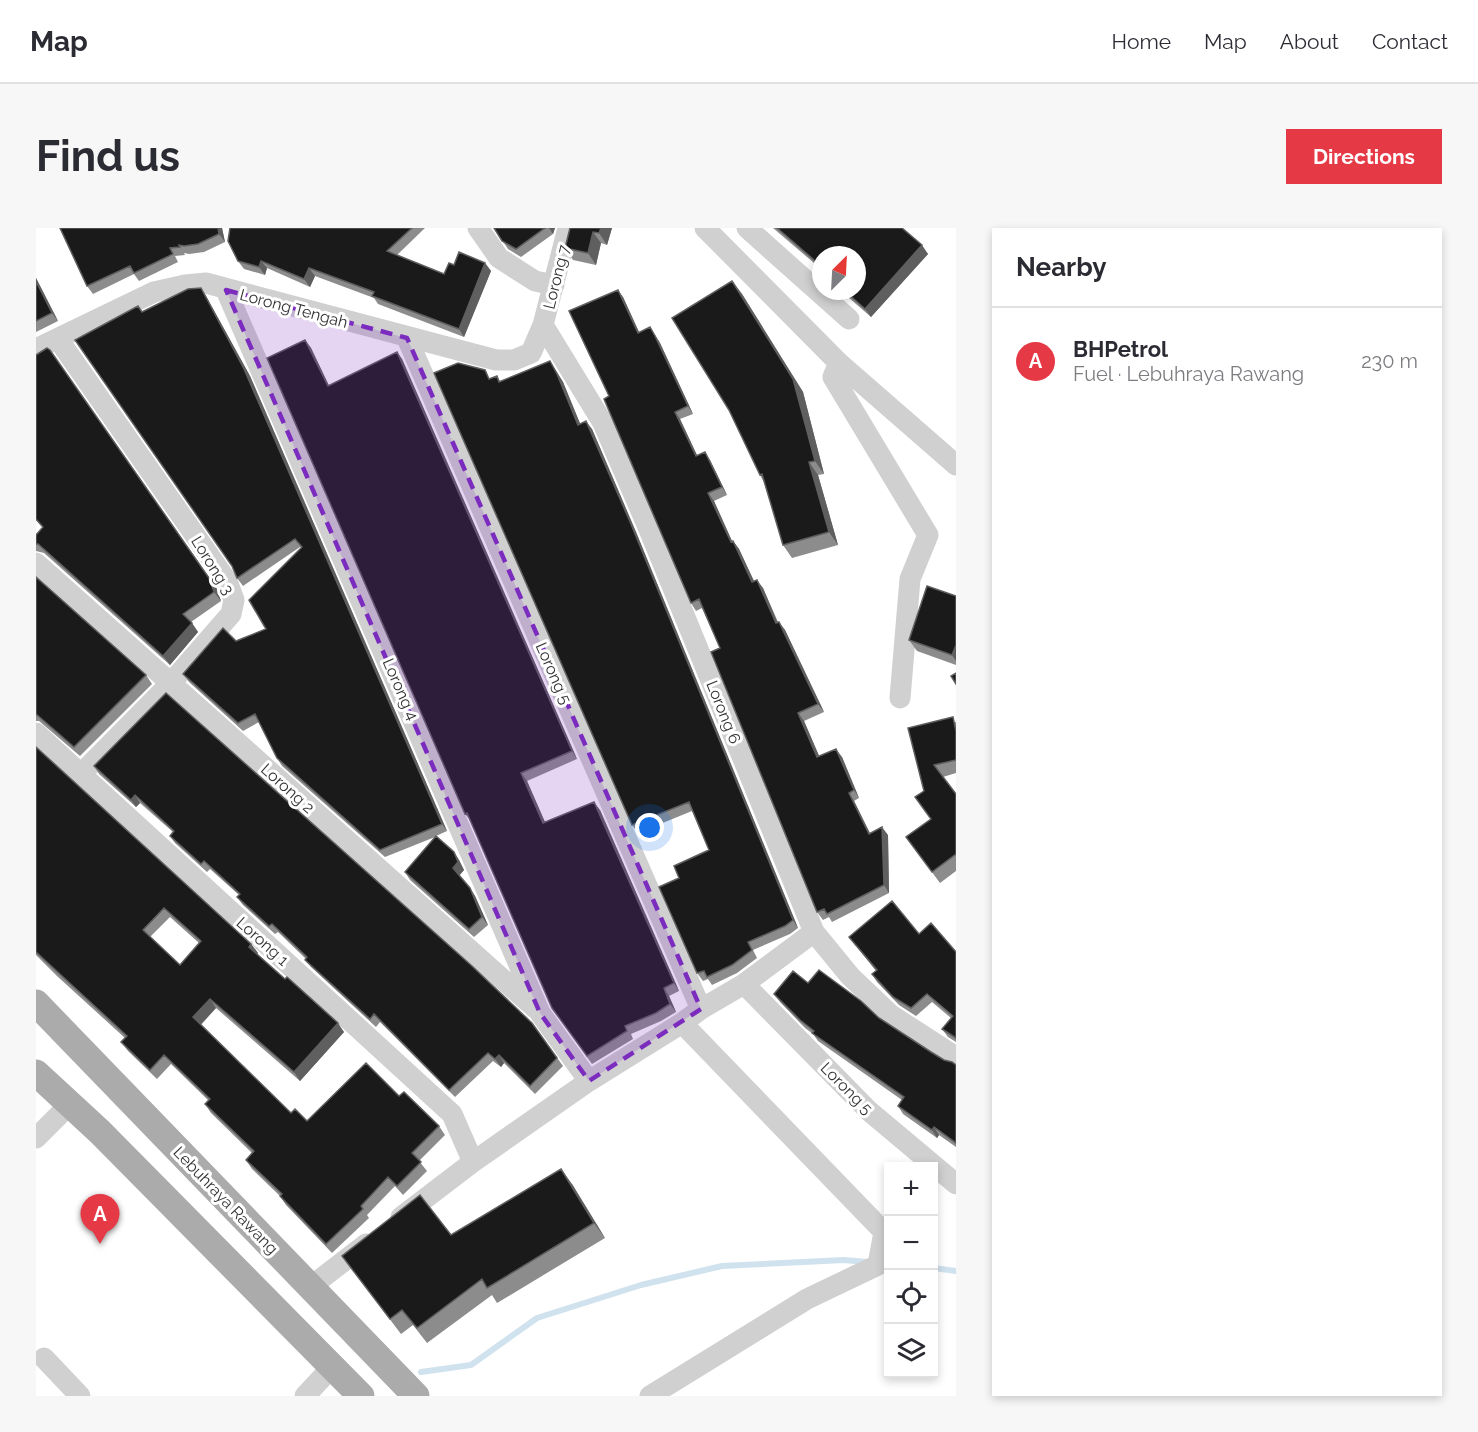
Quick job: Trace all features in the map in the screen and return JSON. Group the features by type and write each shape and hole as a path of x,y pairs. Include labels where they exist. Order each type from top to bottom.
{"main road":[{"name":"Lebuhraya Rawang","path":"38,1005 309,1288 416,1396"},
{"path":"36,1073 100,1132 361,1396"}],"street":[{"path":"478,228 499,258 535,281 554,285"},
{"name":"Lorong 7","path":"543,325 568,228"},
{"path":"705,228 839,363 956,465"},
{"path":"747,228 849,319"},
{"name":"Lorong Tengah","path":"36,349 154,292 206,283 496,360 514,360 531,353 543,325"},
{"name":"Lorong 4","path":"226,290 540,1013 589,1081"},
{"name":"Lorong 6","path":"543,325 603,423 814,932 850,976 891,1015 956,1056"},
{"name":"Lorong 5","path":"408,338 701,1009"},
{"name":"Lorong 3","path":"58,339 232,590 234,600 231,614 170,684 81,774"},
{"path":"839,363 833,377 928,535 910,579 900,698"},
{"name":"Lorong 2","path":"36,563 540,1013"},
{"name":"Lorong 1","path":"36,733 452,1114 473,1162"},
{"path":"309,1288 473,1162 589,1081 744,984 814,932"},
{"name":"Lorong 5","path":"744,984 869,1111 956,1184"},
{"path":"651,1396 879,1257 884,1232 682,1023"},
{"path":"36,1116 70,1104"},
{"path":"36,1138 70,1104"},
{"path":"44,1358 80,1396"},
{"path":"305,1396 332,1367"}],"highlighted area":[{"path":"226,290 407,338 701,1009 589,1081 540,1013"}],"building":[{"path":"60,228 218,228 219,234 198,244 170,248 173,254 134,273 130,266 87,286"},
{"path":"230,228 412,228 387,251 444,274 449,263 454,265 459,252 485,263 459,329 372,296 374,292 309,268 304,279 261,261 259,267 238,261 228,241"},
{"path":"494,228 545,228 516,249 502,241"},
{"path":"570,228 601,228 599,233 593,232 588,253 565,248"},
{"path":"777,228 902,228 922,245 865,309 855,300 866,300 866,246 812,246 812,258"},
{"path":"36,281 52,313 36,321"},
{"path":"732,281 793,379 815,461 809,462 829,532 783,545 762,474 760,475 729,410 672,318"},
{"path":"201,288 244,369 442,824 380,850 277,758 255,714 238,723 183,674 223,628 236,641 266,629 249,600 302,547 295,539 237,578 232,566 75,340 138,306 142,312 188,289"},
{"path":"618,290 638,333 650,327 655,336 688,406 675,412 696,456 705,452 722,487 708,493 752,582 757,580 776,623 779,622 818,704 798,713 817,757 836,749 854,790 849,793 869,834 882,827 884,885 827,914 824,909 817,912 711,652 720,648 699,599 691,603 604,399 609,396 569,311"},
{"path":"305,340 328,386 397,352 572,751 521,773 543,823 594,802 674,983 664,988 670,1004 656,1013 625,1026 627,1031 587,1056 552,1008 267,358"},
{"path":"47,348 209,578 214,592 183,614 192,623 163,656 36,544 36,535 43,527 36,519 36,355"},
{"path":"550,361 578,425 586,421 631,524 793,920 785,926 748,942 752,950 732,965 707,977 704,971 697,973 659,887 679,878 674,866 709,850 689,802 632,825 434,373 458,363 485,370 489,379 497,376 499,382"},
{"path":"36,577 146,675 74,747 36,714"},
{"path":"927,586 956,596 956,645 952,655 909,640"},
{"path":"956,673 956,684 951,676"},
{"path":"166,693 472,966 532,1023 557,1058 530,1086 499,1055 495,1059 488,1053 449,1090 374,1014 370,1019 305,960 307,957 272,924 269,926 237,897 240,894 204,861 201,864 170,836 174,831 135,795 131,800 94,766"},
{"path":"953,717 956,731 956,760 934,765 956,794 956,854 932,872 906,837 931,819 915,797 924,791 908,728"},
{"path":"36,747 251,944 249,947 285,979 287,977 338,1023 294,1072 210,999 193,1017 291,1113 295,1109 307,1121 366,1063 399,1096 404,1092 439,1126 412,1153 421,1162 397,1186 388,1177 361,1206 363,1209 326,1244 280,1196 282,1194 246,1160 254,1151 205,1104 210,1099 164,1055 150,1070 121,1042 127,1036 36,952","holes":["164,908 201,941 180,965 143,930"]},
{"path":"436,836 454,852 458,862 453,868 470,888 482,917 469,929 405,872"},
{"path":"892,901 919,934 931,923 956,952 956,1038 942,1029 953,1016 927,994 911,1008 893,997 872,974 877,970 849,937"},
{"path":"819,970 861,1001 879,1018 944,1060 956,1065 956,1143 934,1127 932,1130 898,1106 904,1097 812,1033 814,1031 774,994 793,971 808,983"},
{"path":"561,1169 594,1223 487,1288 482,1279 417,1328 402,1310 390,1319 342,1256 420,1195 451,1235"}],"waterway":[{"path":"421,1372 471,1365 537,1318 641,1285 722,1266 844,1260 867,1262"},
{"path":"938,1269 956,1271"}],"place":[{"name":"BHPetrol","path":"100,1244"}]}
